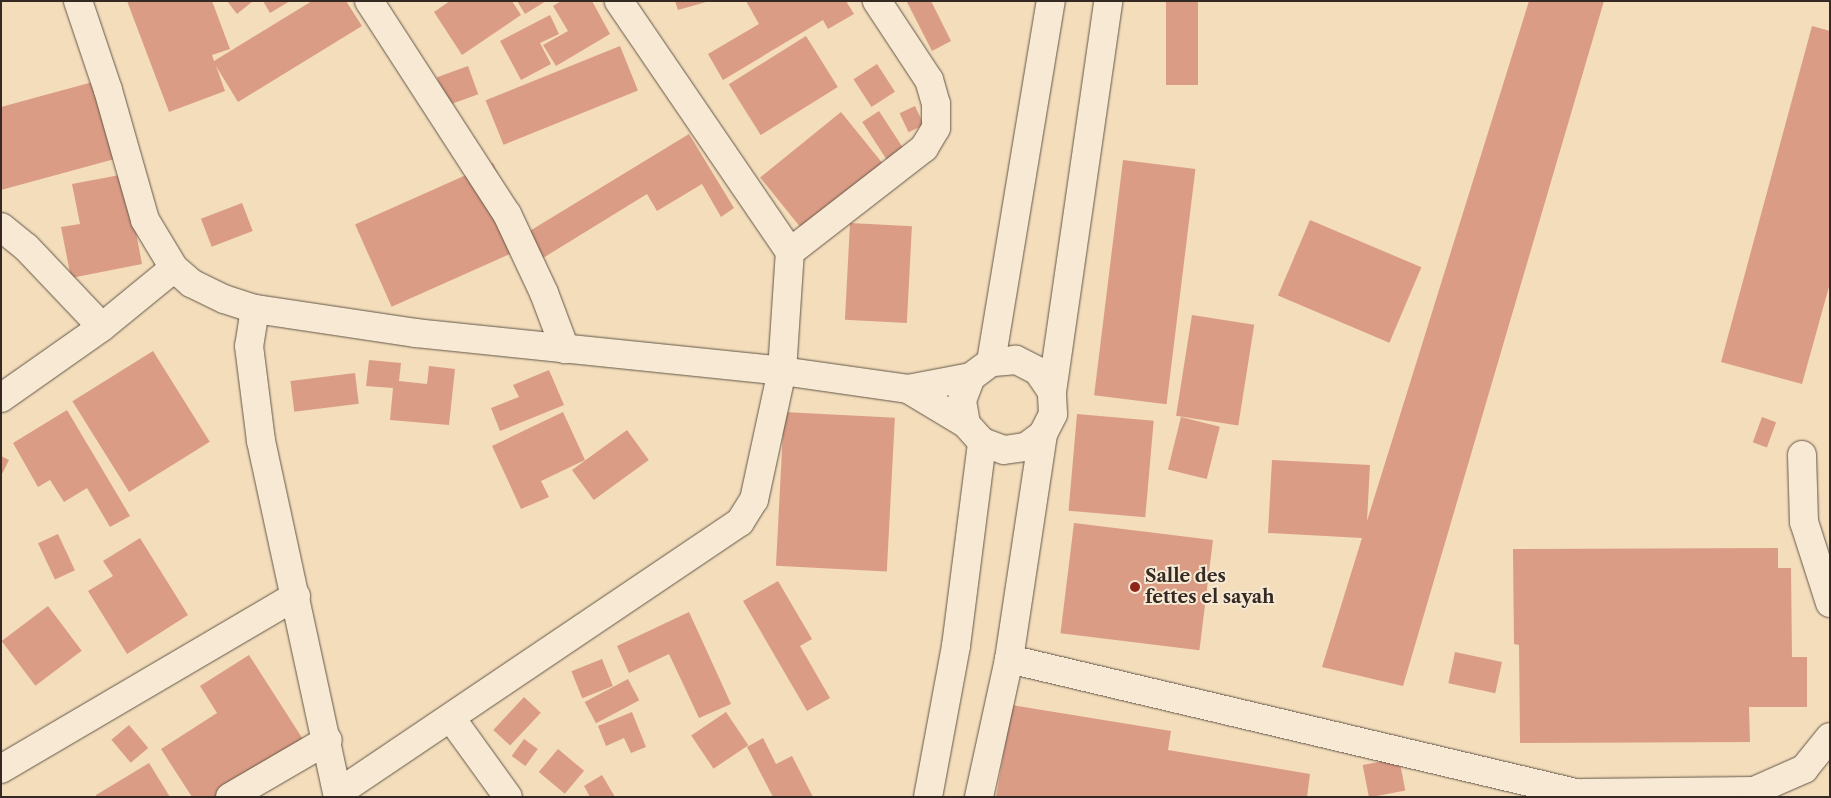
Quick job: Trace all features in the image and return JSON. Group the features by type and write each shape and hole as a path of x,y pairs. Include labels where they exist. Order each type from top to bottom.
{"street":[{"path":"78,1 108,90 145,220 174,268 191,283 255,310 416,333 782,371 908,390 1016,360 1038,371 1052,392"},
{"path":"369,1 507,214 544,293 564,349"},
{"path":"255,310 249,346 261,441 328,740 338,795 740,522 754,500 782,371 790,252 619,1"},
{"path":"790,252 924,148 936,128 936,104 929,80 877,1"},
{"path":"928,797 956,646 974,433 962,401 981,370 1051,1"},
{"path":"979,797 1009,659 1043,434 1053,414 1052,392 1108,1"},
{"path":"1,227 26,247 102,327"},
{"path":"1,398 102,327 174,268"},
{"path":"908,390 1004,450 1026,448 1043,434"},
{"path":"1802,455 1804,522 1830,604"},
{"path":"1,769 296,596"},
{"path":"1009,659 1588,795 1754,791 1804,769 1830,737"},
{"path":"451,718 508,797"},
{"path":"230,797 328,740"}],"building":[{"path":"127,1 212,1 230,49 212,55 214,61 312,1 346,1 362,26 238,102 216,66 225,91 169,112"},
{"path":"227,1 253,1 237,14"},
{"path":"263,1 290,1 270,13"},
{"path":"450,1 512,1 521,15 462,55 434,12"},
{"path":"517,1 546,1 525,14"},
{"path":"561,1 592,1 610,34 556,66 543,45 568,31 553,6"},
{"path":"675,1 706,1 706,2 678,10"},
{"path":"746,1 846,1 854,14 828,29 823,20 723,80 708,54 759,24"},
{"path":"931,1 951,41 932,51 907,2"},
{"path":"1166,1 1198,1 1198,85 1166,85"},
{"path":"1529,1 1604,1 1403,686 1322,667 1362,538 1268,533 1272,460 1370,465 1367,521"},
{"path":"550,15 559,34 540,43 551,64 521,80 500,41"},
{"path":"1812,26 1830,31 1830,283 1802,384 1721,362"},
{"path":"806,36 838,87 761,135 729,84"},
{"path":"620,46 638,91 504,145 486,100"},
{"path":"877,64 895,92 871,107 854,79"},
{"path":"468,66 478,94 447,105 437,77"},
{"path":"111,77 133,154 1,190 1,107"},
{"path":"915,106 924,125 908,132 900,113"},
{"path":"879,111 906,152 889,163 862,122"},
{"path":"841,112 887,169 806,234 760,177"},
{"path":"689,134 734,208 721,217 702,184 657,211 647,194 543,258 528,232"},
{"path":"1123,160 1195,169 1167,404 1094,395"},
{"path":"493,163 530,245 392,307 355,224"},
{"path":"125,174 142,264 71,278 61,227 80,224 72,184"},
{"path":"242,203 253,231 212,247 201,219"},
{"path":"1310,220 1421,267 1389,343 1278,295"},
{"path":"850,223 912,226 907,323 845,320"},
{"path":"1192,315 1254,325 1238,426 1176,416"},
{"path":"153,351 210,442 129,492 72,401"},
{"path":"369,360 401,363 399,381 427,384 429,366 455,369 449,425 390,420 393,388 366,386"},
{"path":"549,370 564,405 500,431 491,408 519,397 513,385"},
{"path":"355,373 359,404 294,412 290,381"},
{"path":"67,410 130,516 110,527 87,488 64,502 50,480 38,487 13,443"},
{"path":"563,412 585,460 541,481 549,497 521,509 492,446"},
{"path":"784,412 895,418 887,572 776,566"},
{"path":"1077,414 1154,421 1145,517 1069,511"},
{"path":"1181,417 1220,427 1207,479 1168,469"},
{"path":"1762,417 1776,422 1767,448 1753,442"},
{"path":"627,430 649,460 594,500 572,470"},
{"path":"1,456 9,460 1,476"},
{"name":"Salle des fettes el sayah","path":"1074,523 1213,540 1199,650 1060,633"},
{"path":"58,534 75,570 55,580 38,543"},
{"path":"140,538 188,615 127,654 88,591 113,576 103,561"},
{"path":"1778,548 1778,568 1791,568 1792,657 1807,657 1807,707 1749,707 1750,742 1520,743 1519,645 1514,644 1513,549"},
{"path":"778,581 812,639 800,646 830,698 807,711 743,601"},
{"path":"48,606 82,651 35,686 2,641"},
{"path":"689,612 731,704 699,718 669,654 629,673 617,646"},
{"path":"1455,652 1502,662 1495,693 1448,683"},
{"path":"249,655 306,744 224,797 192,797 161,749 217,713 200,686"},
{"path":"602,659 613,686 582,698 571,671"},
{"path":"628,679 639,700 596,723 585,702"},
{"path":"524,697 541,713 510,746 493,730"},
{"path":"1012,705 1171,731 1168,750 1310,774 1307,797 996,797"},
{"path":"632,712 646,747 631,753 624,738 606,746 598,726"},
{"path":"726,712 748,745 714,769 691,735"},
{"path":"129,725 148,748 131,763 111,740"},
{"path":"763,738 776,764 792,756 813,797 773,797 747,747"},
{"path":"524,739 538,749 525,766 512,756"},
{"path":"558,749 584,771 565,794 539,772"},
{"path":"1399,758 1405,790 1369,797 1363,765"},
{"path":"149,763 170,797 97,797 96,795"},
{"path":"602,775 615,797 590,797 584,786"}],"place":[{"name":"Salle des fettes el sayah","path":"1135,587"}]}
